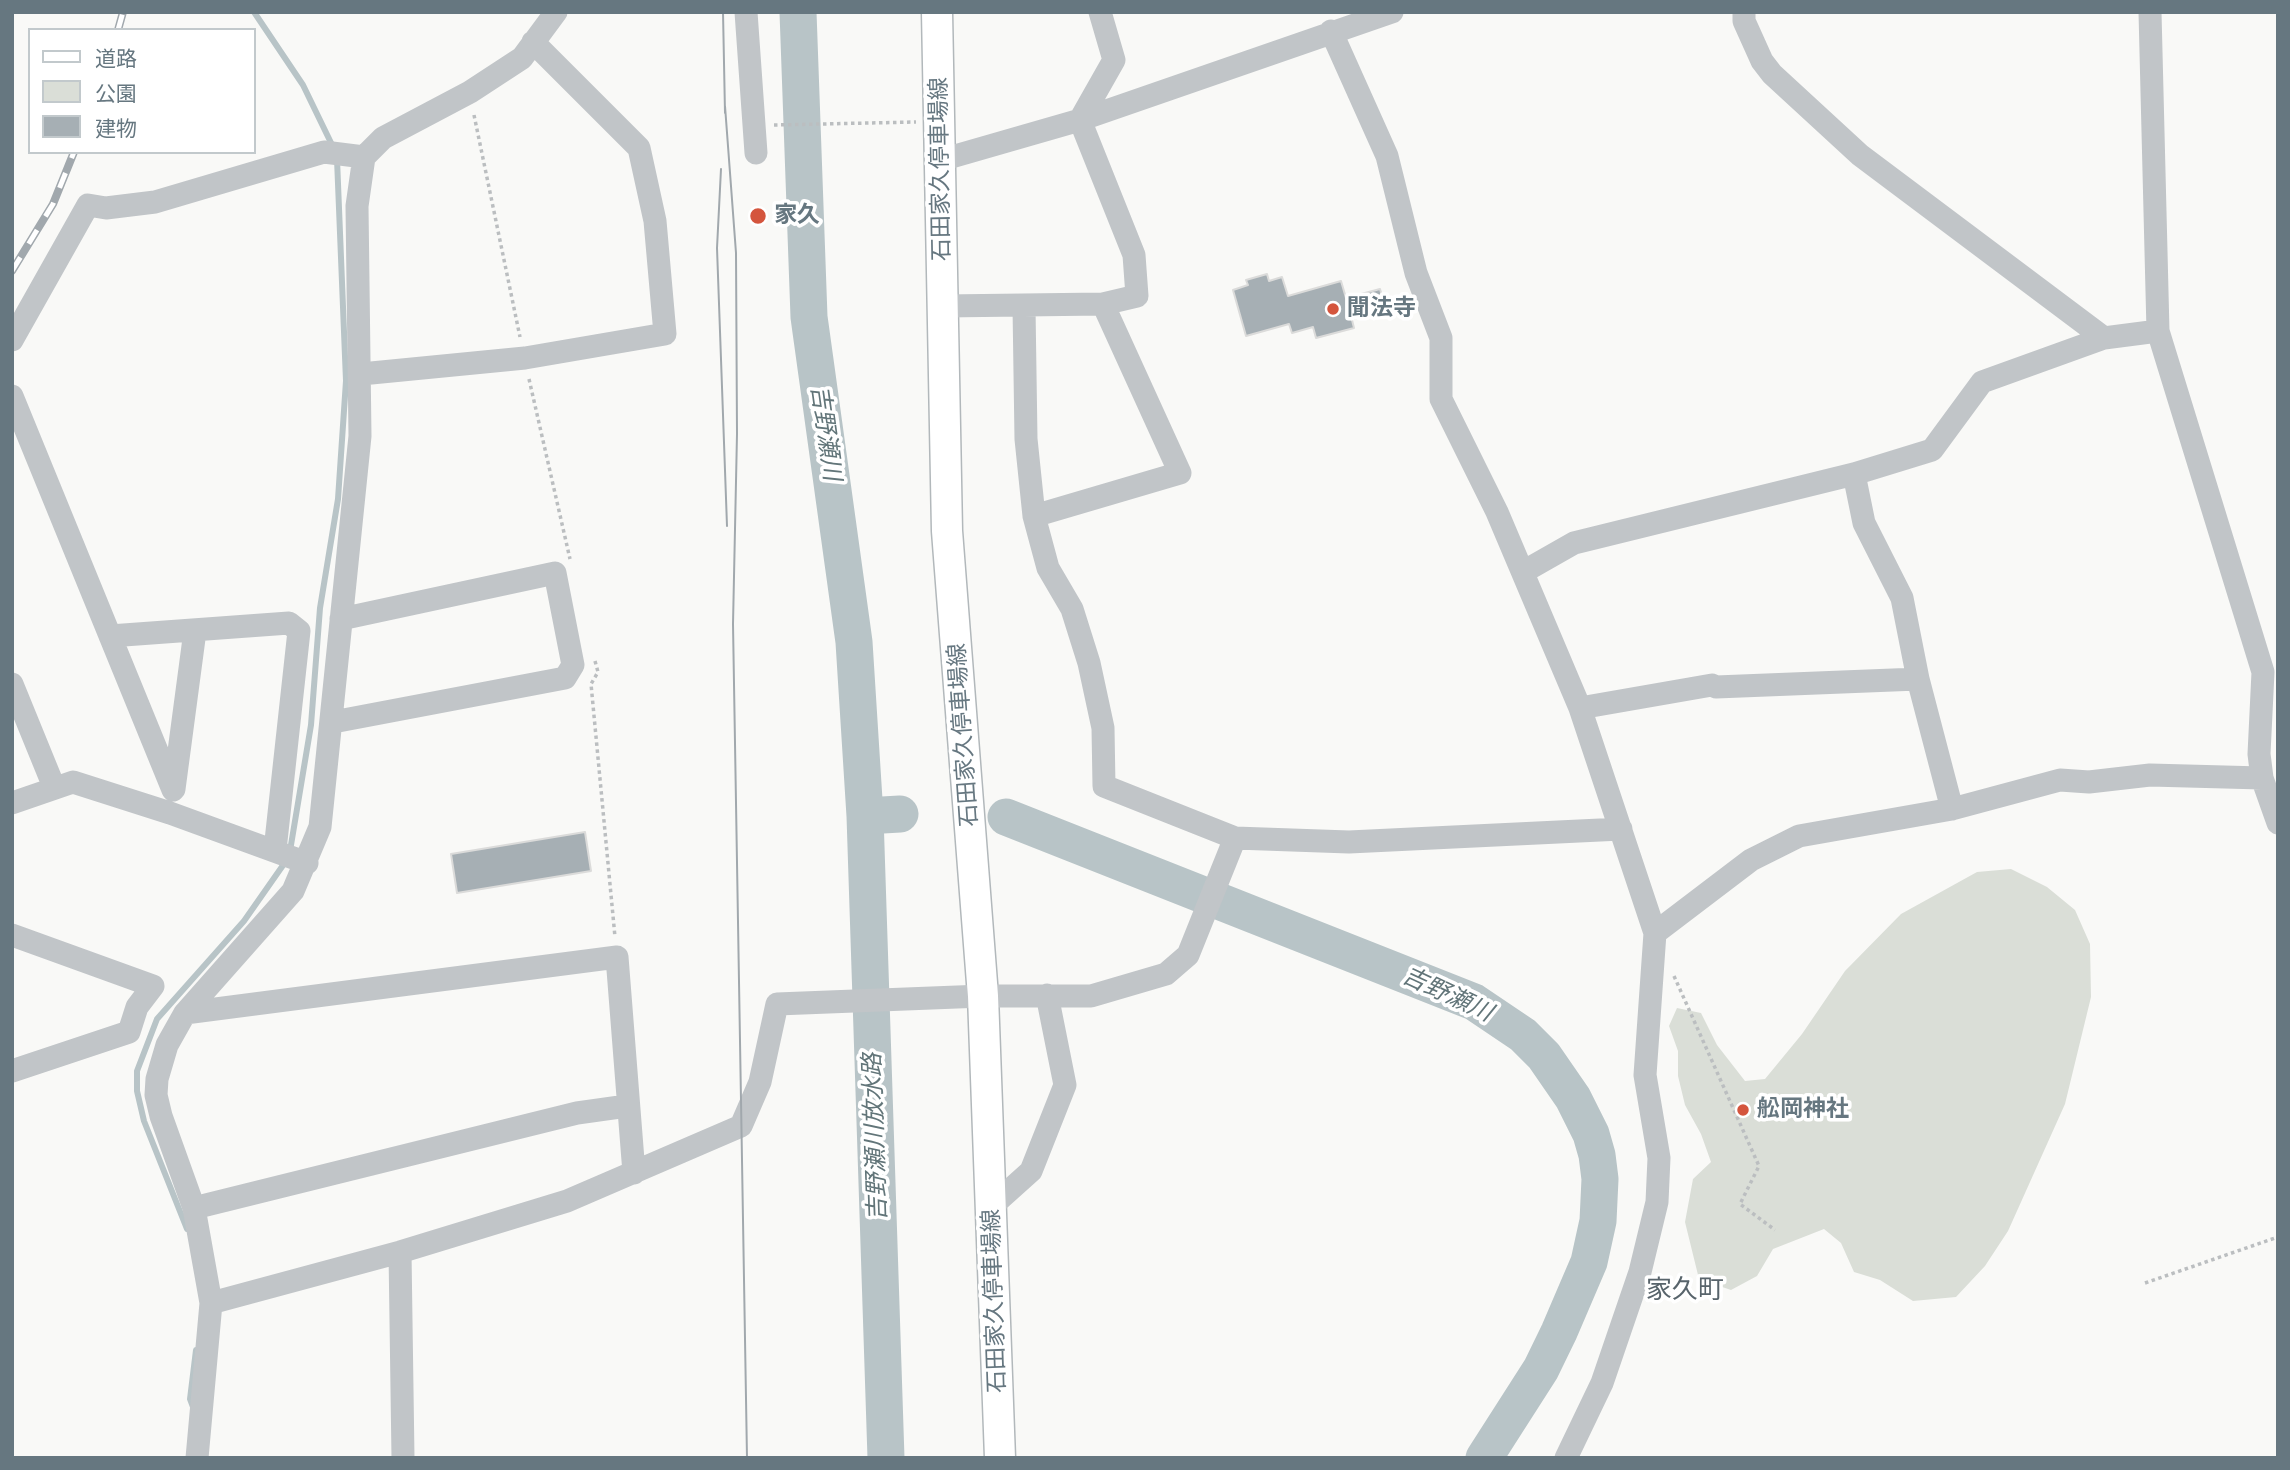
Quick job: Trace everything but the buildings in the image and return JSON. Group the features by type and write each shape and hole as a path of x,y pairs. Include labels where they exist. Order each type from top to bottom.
{"main road":[{"name":"石田家久停車場線","path":"937,12 947,531 983,996 1000,1458"}],"street":[{"path":"12,340 88,205 106,208 155,202 345,155 470,92 522,58 556,12"},
{"path":"746,12 756,153"},
{"path":"1080,120 1114,60 1100,12"},
{"path":"941,160 1080,120 1392,12"},
{"path":"1744,12 1744,21 1762,61 1772,74 1860,155 2104,338"},
{"path":"2150,12 2158,331 2263,672 2259,726 2262,778 2278,823"},
{"path":"1331,31 1387,156 1416,273 1441,338 1441,399 1523,572 1580,708 1655,933 1645,1075 1658,1158 1657,1202 1640,1272 1602,1383 1566,1458"},
{"path":"361,374 525,358 665,334 655,221 639,149 533,42"},
{"path":"943,306 1103,304 1137,296 1134,255 1080,120"},
{"path":"289,856 323,814 360,436 357,206 345,155"},
{"path":"1034,516 1180,473 1103,304"},
{"path":"1024,307 1026,439 1034,516 1048,568 1072,609 1089,663 1103,728 1104,786 1235,838 1349,842 1621,829"},
{"path":"1523,572 1574,543 1854,474 1932,450 1982,382 2104,338 2158,331"},
{"path":"12,396 173,790"},
{"path":"1854,474 1864,523 1902,598 1918,678 1952,809"},
{"path":"333,722 565,678 573,665 555,573 341,618"},
{"path":"110,636 289,623 299,631 289,856 293,891 184,1013 167,1045 156,1095 194,1208 211,1303 197,1458"},
{"path":"170,813 195,631"},
{"path":"1580,708 1712,685 1716,687 1918,678"},
{"path":"12,684 54,787"},
{"path":"1655,933 1751,860 1799,836 1952,809 2060,780 2089,782 2150,775 2262,778"},
{"path":"12,803 73,782 170,813 289,856"},
{"path":"211,1303 400,1252 567,1201 741,1126 763,1071 774,1008 777,1004 933,997 1091,996 1166,974 1188,955 1235,838"},
{"path":"12,935 153,986 137,1007 129,1032 12,1071"},
{"path":"184,1013 617,957 634,1173"},
{"path":"992,1206 1031,1171 1065,1085 1047,995"},
{"path":"194,1208 577,1113 627,1106"},
{"path":"400,1252 403,1458"}],"path":[{"path":"470,92 478,146 572,566"},
{"path":"767,125 909,123"},
{"path":"593,650 598,673 591,684 617,957"},
{"path":"1671,970 1759,1166 1740,1204 1775,1230"},
{"path":"2146,1283 2278,1237"}],"green space":[{"path":"2011,869 2047,887 2075,910 2090,944 2091,997 2065,1104 2008,1231 1985,1266 1956,1297 1913,1301 1880,1280 1854,1272 1841,1243 1824,1229 1773,1249 1757,1276 1731,1290 1699,1279 1685,1222 1693,1179 1711,1162 1701,1134 1685,1105 1678,1076 1678,1051 1669,1026 1677,1008 1701,1013 1717,1045 1745,1081 1765,1079 1802,1034 1845,971 1901,914 1977,872"}],"waterway":[{"path":"254,12 303,85 334,149"},
{"name":"吉野瀬川","path":"798,12 809,317 854,642 865,816 900,814"},
{"path":"290,851 311,725 320,608 338,499 346,381 337,159"},
{"name":"吉野瀬川放水路","path":"865,816 886,1458"},
{"name":"吉野瀬川","path":"1006,817 1474,1002 1523,1035 1544,1056 1573,1098 1591,1134 1600,1179 1598,1221 1589,1262 1559,1332 1541,1369 1484,1458"},
{"path":"187,1229 144,1121 137,1091 137,1071 157,1019 244,921 286,861"},
{"path":"193,1407 190,1399 196,1350"}],"tram line":[{"path":"723,12 725,113"},
{"path":"725,106 736,253 737,434 733,624 747,1458"},
{"path":"721,169 717,248 727,526"}],"railway":[{"path":"119,28 123,12"},
{"path":"12,271 53,204 73,154"}],"place":[{"name":"家久","path":"758,216"},
{"name":"聞法寺","path":"1333,309"},
{"name":"舩岡神社","path":"1743,1110"}],"district":[{"name":"家久町","path":"1685,1291"}]}
